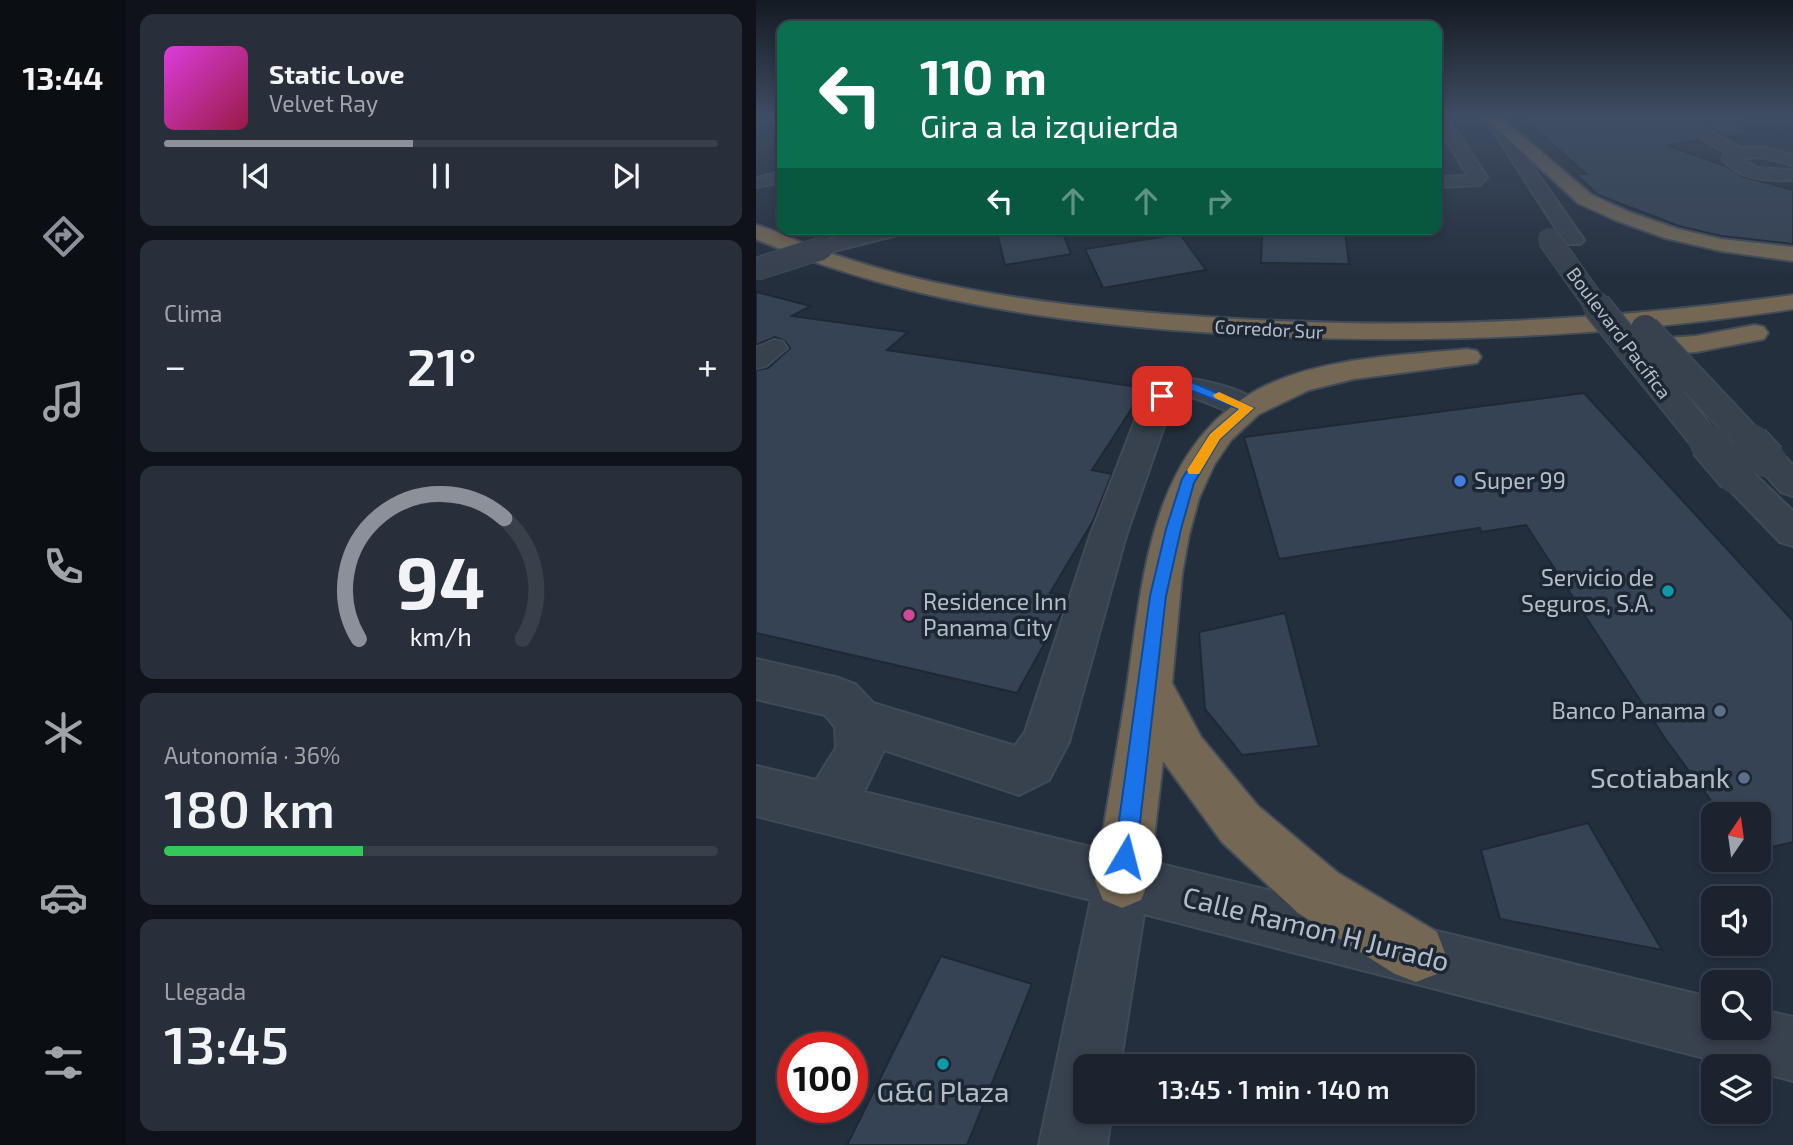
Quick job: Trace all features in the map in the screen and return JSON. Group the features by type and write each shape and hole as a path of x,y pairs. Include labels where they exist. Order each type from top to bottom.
{"highway":[{"path":"1552,170 1585,199 1609,211 1672,234 1721,245 1793,254"},
{"name":"Corredor Sur","path":"756,231 790,247 865,272 956,294 1058,312 1200,325 1344,332 1484,334 1621,326 1793,302"},
{"name":"Corredor Sur","path":"756,254 840,286 926,311 1046,331 1205,348 1309,354 1480,356 1352,371 1289,386 1248,408"},
{"path":"1599,351 1696,344 1793,326"},
{"path":"1122,881 1158,596 1187,483 1215,437 1248,408"},
{"path":"1149,684 1184,753 1240,824 1318,892 1416,953"}],"street":[{"path":"1442,182 1474,181 1478,177 1474,170"},
{"name":"Boulevard Pacífica","path":"1520,170 1604,317 1685,419 1736,476 1793,533"},
{"path":"1752,170 1793,175"},
{"path":"760,183 777,178"},
{"path":"756,269 874,235"},
{"name":"Boulevard Pacífica","path":"1555,235 1660,348 1793,484"},
{"path":"756,679 839,698 858,720 1019,771 1032,764 1045,743 1108,536 1155,408 1171,387 1181,386 1205,389 1248,408"},
{"path":"828,809 860,751 858,720"},
{"name":"Calle Ramon H Jurado","path":"756,791 1416,953 1793,1049"},
{"path":"1089,1054 1122,881"},
{"path":"1073,1145 1077,1124"}],"building":[{"path":"1582,170 1733,170 1744,177 1793,190 1793,244 1721,236 1679,226 1598,195 1575,174 1586,174"},
{"path":"998,235 1063,235 1071,254 1005,265"},
{"path":"1181,235 1206,270 1103,288 1085,249"},
{"path":"1262,235 1345,235 1349,264 1261,263"},
{"path":"756,292 811,306 792,316 908,332 887,350 1145,388 1092,470 1112,474 1093,521 1050,593 1067,596 1061,614 1017,693 756,633 756,370 768,368 790,348 785,341 775,337 756,345"},
{"path":"1584,393 1793,621 1793,842 1771,847 1771,802 1712,802 1666,740 1526,525 1481,532 1480,528 1279,559 1244,437"},
{"path":"1285,613 1319,746 1242,755 1205,709 1199,632"},
{"path":"1588,823 1662,950 1500,919 1481,850"},
{"name":"G&G Plaza","path":"941,956 1032,984 967,1145 847,1145 858,1123 868,1123 868,1103"}],"slow traffic":[{"path":"1194,470 1215,437 1248,408 1219,395"}],"place":[{"name":"Super 99","path":"1460,481"},
{"name":"Servicio de Seguros, S.A.","path":"1668,591"},
{"name":"Residence Inn Panama City","path":"909,615"},
{"name":"Banco Panama","path":"1720,711"},
{"name":"Scotiabank","path":"1744,778"},
{"name":"G&G Plaza","path":"943,1064"}],"route":[{"path":"1125,857 1149,684 1158,596 1173,529 1187,483 1215,437 1248,408 1205,389 1191,386 1171,387 1162,396"}]}
